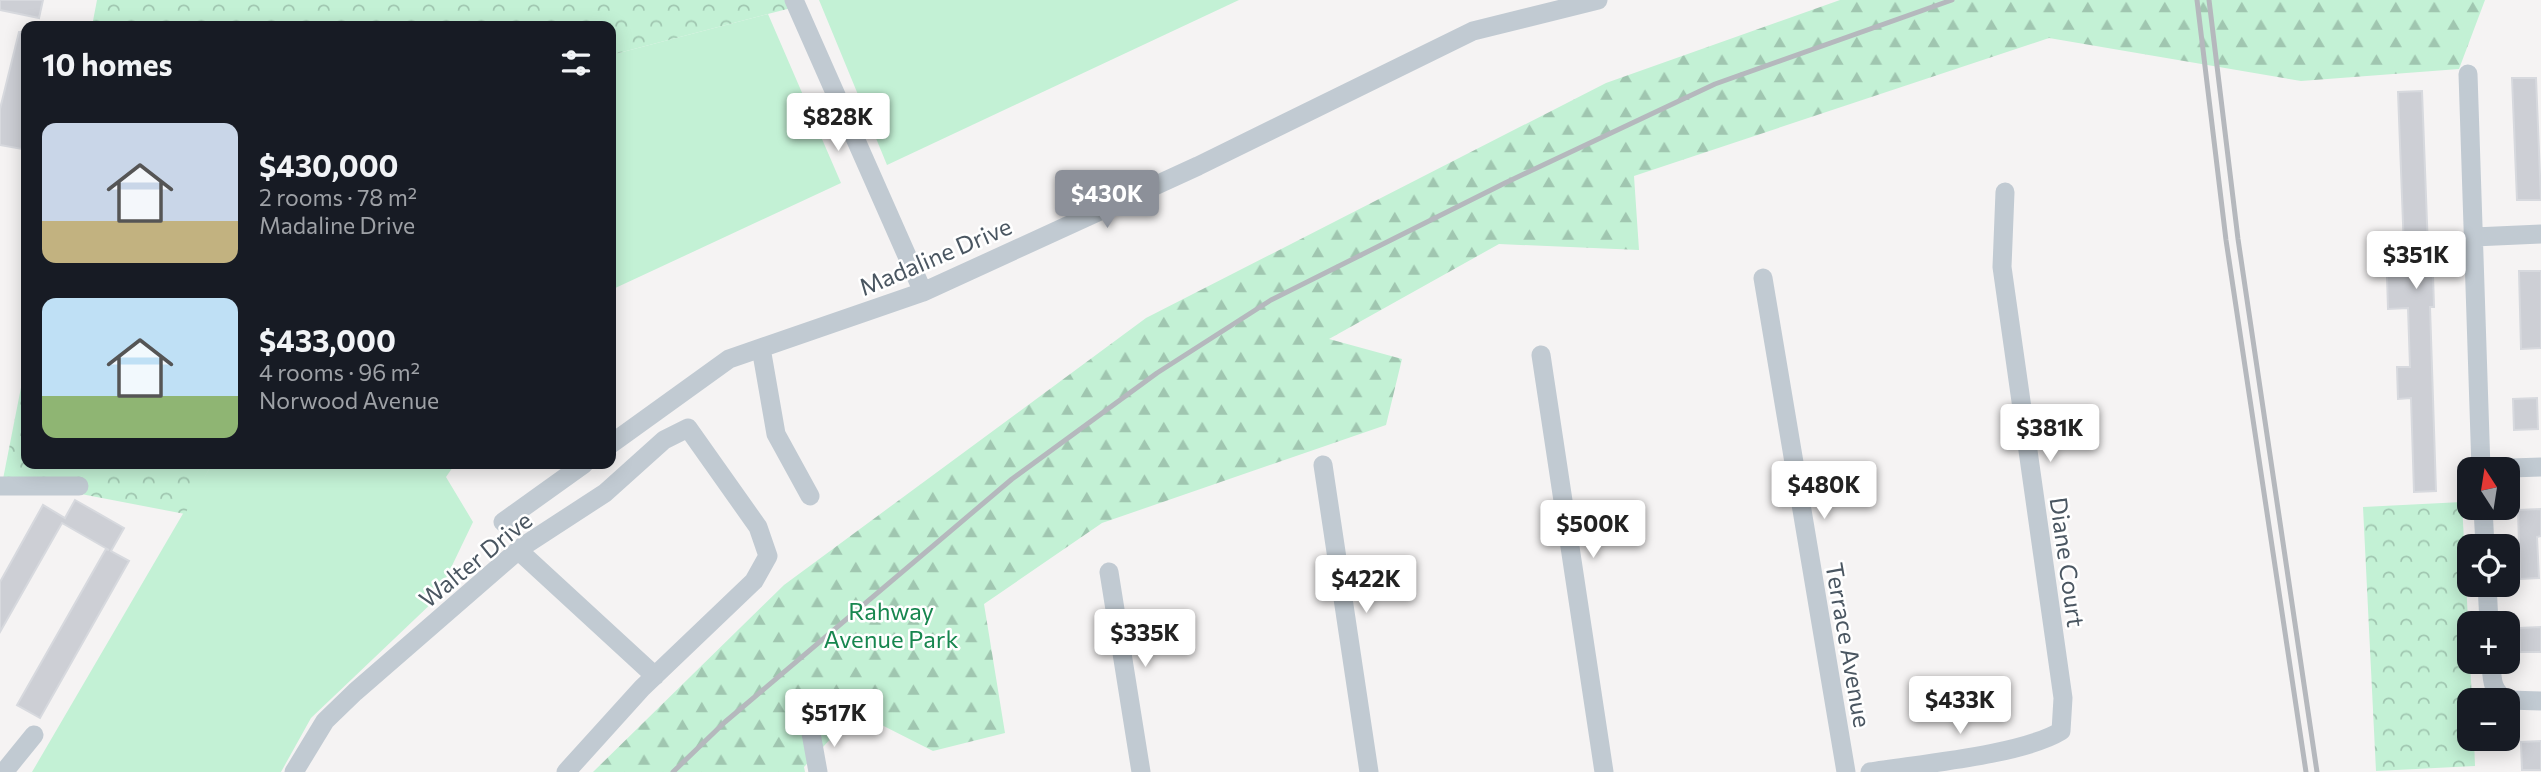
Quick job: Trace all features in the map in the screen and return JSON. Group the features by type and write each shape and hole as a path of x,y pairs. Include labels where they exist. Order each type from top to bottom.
{"street":[{"path":"794,0 923,292"},
{"name":"Madaline Drive","path":"616,440 729,359 923,292 1198,166 1473,31 1598,0"},
{"path":"2468,74 2481,457"},
{"name":"Diane Court","path":"1870,772 2015,747 2061,731 2063,698 2002,267 2005,192"},
{"path":"2474,237 2541,234"},
{"name":"Terrace Avenue","path":"1763,278 1846,772"},
{"path":"761,348 776,434 810,496"},
{"path":"1541,355 1604,772"},
{"name":"Walter Drive","path":"294,772 325,721 518,550 606,494 664,440 688,428 758,527 768,555 754,581 655,676 566,772"},
{"path":"1323,465 1369,772"},
{"path":"2520,468 2541,467"},
{"path":"503,522 577,469"},
{"path":"0,486 79,486"},
{"path":"518,550 655,676"},
{"path":"1109,572 1141,772"},
{"path":"2520,699 2541,701"},
{"path":"811,733 818,772"},
{"path":"4,772 34,735"}],"green space":[{"path":"97,0 796,0 795,7 616,54 616,21 93,21"},
{"path":"819,0 1239,0 887,165"},
{"name":"Rahway Avenue Park","path":"1840,0 2485,0 2459,69 2301,81 2049,38 1634,176 1639,250 1499,244 1329,339 1402,359 1386,425 1102,523 984,604 1005,733 933,751 856,712 804,767 805,772 593,772 784,585 1146,318 1606,83"},
{"path":"768,14 841,183 616,288 616,54"},
{"path":"21,387 21,469 209,469 185,514 3,479"},
{"path":"209,469 452,469 446,477 473,522 436,599 311,718 281,772 32,772"},
{"path":"2457,502 2457,520 2463,520 2464,534 2457,534 2457,597 2467,597 2468,611 2457,611 2457,674 2471,674 2471,688 2457,688 2457,751 2474,751 2475,766 2376,771 2363,507"}],"building":[{"path":"0,0 43,0 39,18 0,10"},
{"path":"21,32 21,149 0,145 0,109"},
{"path":"2512,78 2536,78 2541,200 2517,200"},
{"path":"2422,91 2429,275 2433,275 2434,307 2430,307 2436,491 2414,492 2411,398 2398,399 2397,367 2410,367 2408,308 2388,309 2387,276 2405,275 2398,92"},
{"path":"2519,271 2541,271 2541,348 2521,349"},
{"path":"2537,398 2538,429 2514,430 2513,399"},
{"path":"75,500 124,528 111,551 129,561 40,718 17,705 106,549 109,550 62,523 0,632 0,582 43,505 65,518"},
{"path":"2541,509 2541,536 2537,537 2539,578 2520,579 2520,510"},
{"path":"2541,627 2541,652 2520,652 2520,628"},
{"path":"2541,741 2541,770 2522,770 2521,742"}],"railway":[{"path":"673,772 725,722 1012,479 1157,373 1271,300 1505,183 1715,84 1952,0"},
{"path":"2197,0 2226,240 2306,772"},
{"path":"2209,0 2238,239 2317,772"}]}
